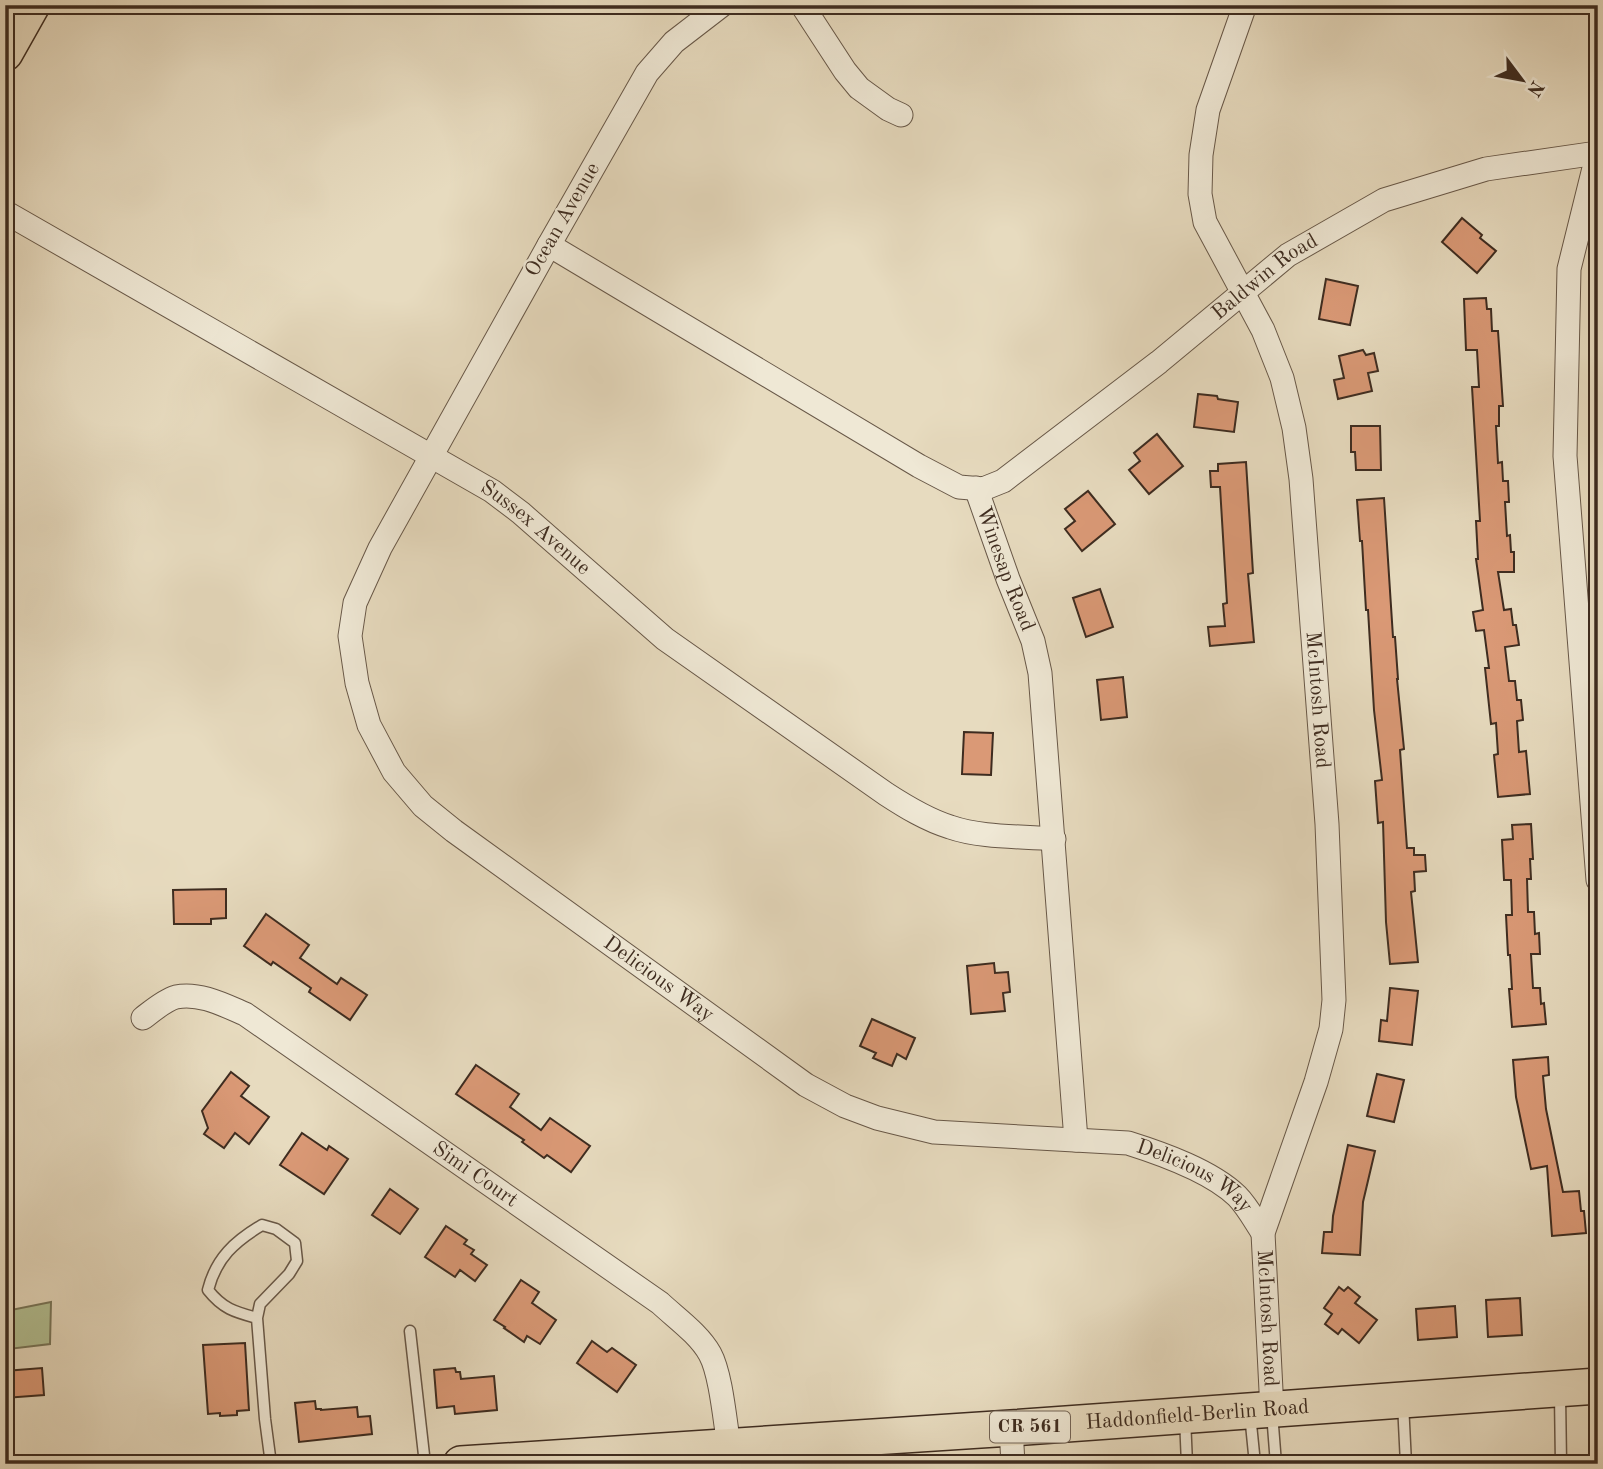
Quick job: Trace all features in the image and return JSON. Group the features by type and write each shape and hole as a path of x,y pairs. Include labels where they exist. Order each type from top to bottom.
{"main road":[{"path":"5,52 32,5"},
{"name":"Haddonfield-Berlin Road","path":"461,1464 1598,1386"}],"street":[{"name":"Ocean Avenue","path":"431,456 647,73 674,42 722,5"},
{"path":"802,5 859,88 888,110 901,115"},
{"name":"McIntosh Road","path":"1245,5 1208,110 1200,155 1200,194 1205,222 1263,330 1282,378 1294,428 1301,479 1327,824 1334,1000 1331,1029 1316,1082 1263,1233 1261,1411"},
{"path":"1597,152 1569,269 1565,456 1598,880"},
{"name":"Baldwin Road","path":"976,488 983,489 1003,481 1159,362 1288,255 1384,200 1486,169 1597,152"},
{"name":"Sussex Avenue","path":"5,212 492,491 521,513 665,639 886,794 919,814 950,827 976,833 1054,839"},
{"name":"Winesap Road","path":"549,244 919,466 959,487 976,488 1033,641 1040,673 1076,1140"},
{"name":"Delicious Way","path":"431,456 375,559 355,603 350,636 357,683 369,725 394,772 423,806 806,1085 845,1106 877,1118 934,1132 1128,1143 1207,1174 1238,1197 1263,1233"},
{"name":"Simi Court","path":"143,1018 174,997 192,996 220,1003 245,1014 660,1303 693,1334 709,1353 716,1367 729,1446"},
{"path":"1011,1428 1013,1464"}],"lane":[{"path":"257,1318 230,1310 208,1290 212,1276 223,1257 240,1238 262,1225 276,1229 295,1243 297,1261 289,1274 260,1304 257,1318 271,1464"},
{"path":"410,1331 425,1464"},
{"path":"1560,1389 1561,1464"},
{"path":"1402,1401 1406,1464"},
{"path":"1255,1464 1261,1411"},
{"path":"1261,1411 1276,1464"},
{"path":"1185,1416 1187,1464"}],"green space":[{"path":"51,1302 50,1344 9,1349 6,1311"}],"building":[{"path":"1462,218 1496,251 1477,273 1442,242"},
{"path":"1326,279 1358,286 1350,325 1319,319"},
{"path":"1486,298 1487,309 1491,309 1492,331 1498,331 1503,406 1499,406 1499,426 1496,426 1498,463 1502,462 1503,481 1508,481 1509,502 1505,502 1507,536 1510,535 1511,552 1514,552 1514,572 1498,572 1504,610 1511,609 1519,645 1505,647 1509,681 1515,681 1517,700 1521,700 1523,720 1517,721 1519,752 1526,751 1530,794 1498,797 1494,755 1498,754 1496,723 1491,724 1485,668 1489,668 1484,630 1476,631 1473,612 1483,610 1476,559 1476,521 1480,521 1472,387 1479,387 1477,350 1466,350 1464,299"},
{"path":"1363,350 1366,355 1374,353 1378,371 1368,373 1372,391 1338,399 1334,380 1344,378 1339,356"},
{"path":"1198,394 1238,402 1234,432 1194,427"},
{"path":"1351,426 1380,426 1381,470 1356,470 1355,452 1351,452"},
{"path":"1157,434 1183,466 1149,494 1129,470 1140,461 1134,453"},
{"path":"1246,462 1253,573 1248,574 1254,642 1210,646 1208,627 1225,626 1223,604 1227,603 1220,487 1211,487 1210,471 1218,471 1218,464"},
{"path":"1088,491 1115,524 1082,551 1065,529 1075,521 1065,509"},
{"path":"1384,498 1404,749 1400,750 1407,848 1414,848 1414,855 1425,855 1426,871 1414,872 1415,891 1411,892 1418,962 1390,964 1383,822 1378,823 1375,781 1382,780 1357,500"},
{"path":"1100,589 1113,627 1086,637 1073,598"},
{"path":"1123,677 1127,717 1101,720 1097,680"},
{"path":"964,732 993,733 991,775 962,774"},
{"path":"1531,824 1533,859 1530,859 1531,879 1527,879 1528,912 1534,912 1535,934 1539,933 1540,954 1531,954 1533,988 1540,988 1546,1024 1512,1027 1506,915 1512,915 1511,880 1504,880 1502,840 1513,839 1512,825"},
{"path":"226,889 226,918 211,919 211,924 174,924 173,890"},
{"path":"266,914 309,945 300,958 337,984 341,978 367,995 350,1020 309,992 311,988 244,946"},
{"path":"994,963 995,973 1008,972 1010,992 1003,993 1005,1011 971,1014 967,966"},
{"path":"1390,988 1418,991 1412,1045 1379,1041 1381,1020 1387,1021"},
{"path":"872,1019 915,1038 906,1059 897,1054 892,1066 873,1058 876,1053 860,1046"},
{"path":"1548,1057 1549,1075 1543,1076 1546,1109 1563,1192 1579,1191 1586,1233 1552,1236 1547,1166 1531,1169 1516,1097 1513,1060"},
{"path":"476,1065 519,1094 510,1107 541,1130 550,1118 590,1146 571,1172 547,1155 544,1158 522,1142 524,1140 456,1094"},
{"path":"231,1072 249,1086 241,1096 269,1117 249,1144 235,1133 224,1148 204,1134 208,1128 202,1111"},
{"path":"1377,1074 1404,1080 1394,1122 1367,1116"},
{"path":"302,1133 327,1150 329,1146 348,1159 324,1194 280,1165"},
{"path":"1348,1145 1375,1151 1363,1202 1360,1255 1322,1253 1324,1232 1332,1232"},
{"path":"390,1189 418,1209 400,1234 372,1215"},
{"path":"446,1226 467,1240 464,1244 474,1250 471,1254 487,1265 475,1281 460,1270 455,1277 425,1257"},
{"path":"521,1280 539,1292 532,1303 556,1320 540,1344 527,1336 524,1342 494,1320"},
{"path":"1339,1287 1344,1291 1348,1287 1360,1297 1355,1303 1377,1320 1359,1343 1342,1329 1338,1334 1325,1324 1332,1314 1324,1308"},
{"path":"1520,1298 1522,1335 1488,1337 1486,1300"},
{"path":"1455,1306 1457,1337 1418,1340 1416,1309"},
{"path":"592,1341 607,1352 612,1348 636,1365 617,1392 577,1363"},
{"path":"245,1343 249,1410 237,1411 237,1415 208,1414 203,1345"},
{"path":"42,1368 44,1395 5,1398 5,1371"},
{"path":"455,1368 456,1372 460,1372 461,1379 494,1376 497,1410 455,1414 454,1406 437,1408 434,1370"},
{"path":"315,1401 316,1409 321,1410 357,1407 358,1417 370,1416 372,1434 299,1442 295,1403"}]}
